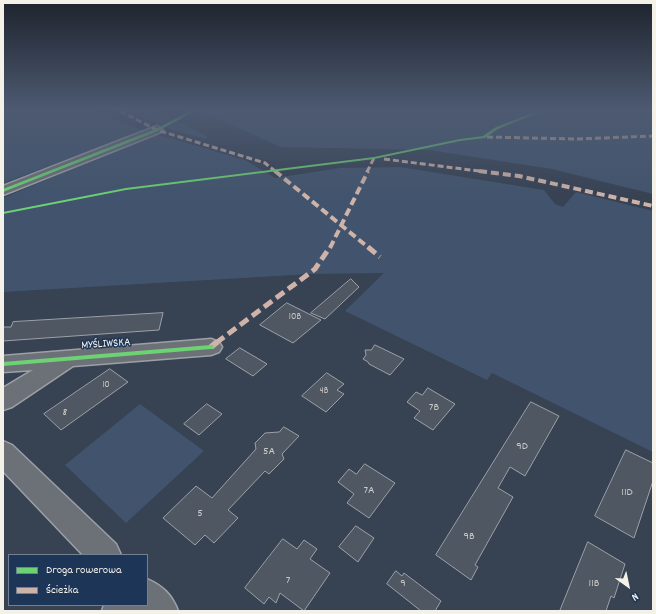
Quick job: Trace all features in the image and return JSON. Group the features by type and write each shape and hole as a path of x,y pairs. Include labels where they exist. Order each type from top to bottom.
{"street":[{"path":"3,191 133,140"},
{"name":"MYŚLIWSKA","path":"3,364 211,347"},
{"path":"3,400 69,359"},
{"path":"3,453 104,554"},
{"path":"148,597 161,611"}],"shaded area":[{"path":"3,140 121,140 3,183"},
{"path":"142,140 175,140 245,160 275,178 340,168 400,167 544,190 555,204 563,207 576,192 653,211 653,452 492,373 487,380 345,311 384,273 310,274 3,292 3,198"},
{"path":"264,140 653,140 653,194 552,169 429,150 281,147"},
{"path":"140,404 204,451 126,523 65,465"}],"building":[{"path":"351,279 359,287 325,319 311,313"},
{"path":"287,303 321,320 293,343 260,325"},
{"path":"163,313 159,330 3,341 3,327 11,327 13,322"},
{"path":"375,345 404,359 390,375 369,364 363,359 366,355 365,350 371,350"},
{"path":"240,348 267,364 253,376 226,359"},
{"path":"110,369 128,382 61,430 44,414"},
{"path":"327,373 344,384 337,390 344,394 326,412 302,396"},
{"path":"428,388 455,404 433,430 414,418 420,411 407,402 416,392 422,395"},
{"path":"531,402 559,416 525,476 510,467 498,488 513,497 475,565 478,567 471,580 436,555"},
{"path":"207,404 222,414 199,435 184,424"},
{"path":"284,427 299,436 282,454 284,459 269,474 265,471 228,510 238,518 214,543 205,535 195,545 163,518 196,486 212,498 256,449 255,443 265,433 279,432"},
{"path":"626,450 653,463 653,481 634,538 595,516"},
{"path":"365,464 395,483 369,518 347,503 354,494 338,482 349,469 356,474"},
{"path":"356,526 374,538 358,562 339,547"},
{"path":"283,539 297,549 304,540 317,549 310,559 330,573 304,611 280,593 276,603 269,597 264,604 245,588"},
{"path":"588,542 625,564 614,598 611,596 606,611 560,611"},
{"path":"396,571 402,576 404,573 441,601 435,611 421,611 387,584"}],"marked path":[{"path":"189,140 265,163 380,257"},
{"path":"211,347 315,269 331,246 342,226 374,158"},
{"path":"384,159 519,176 653,206"}],"cycle path":[{"path":"3,191 133,140"},
{"path":"3,213 126,189 374,158 463,140"},
{"path":"3,364 211,347"}]}
